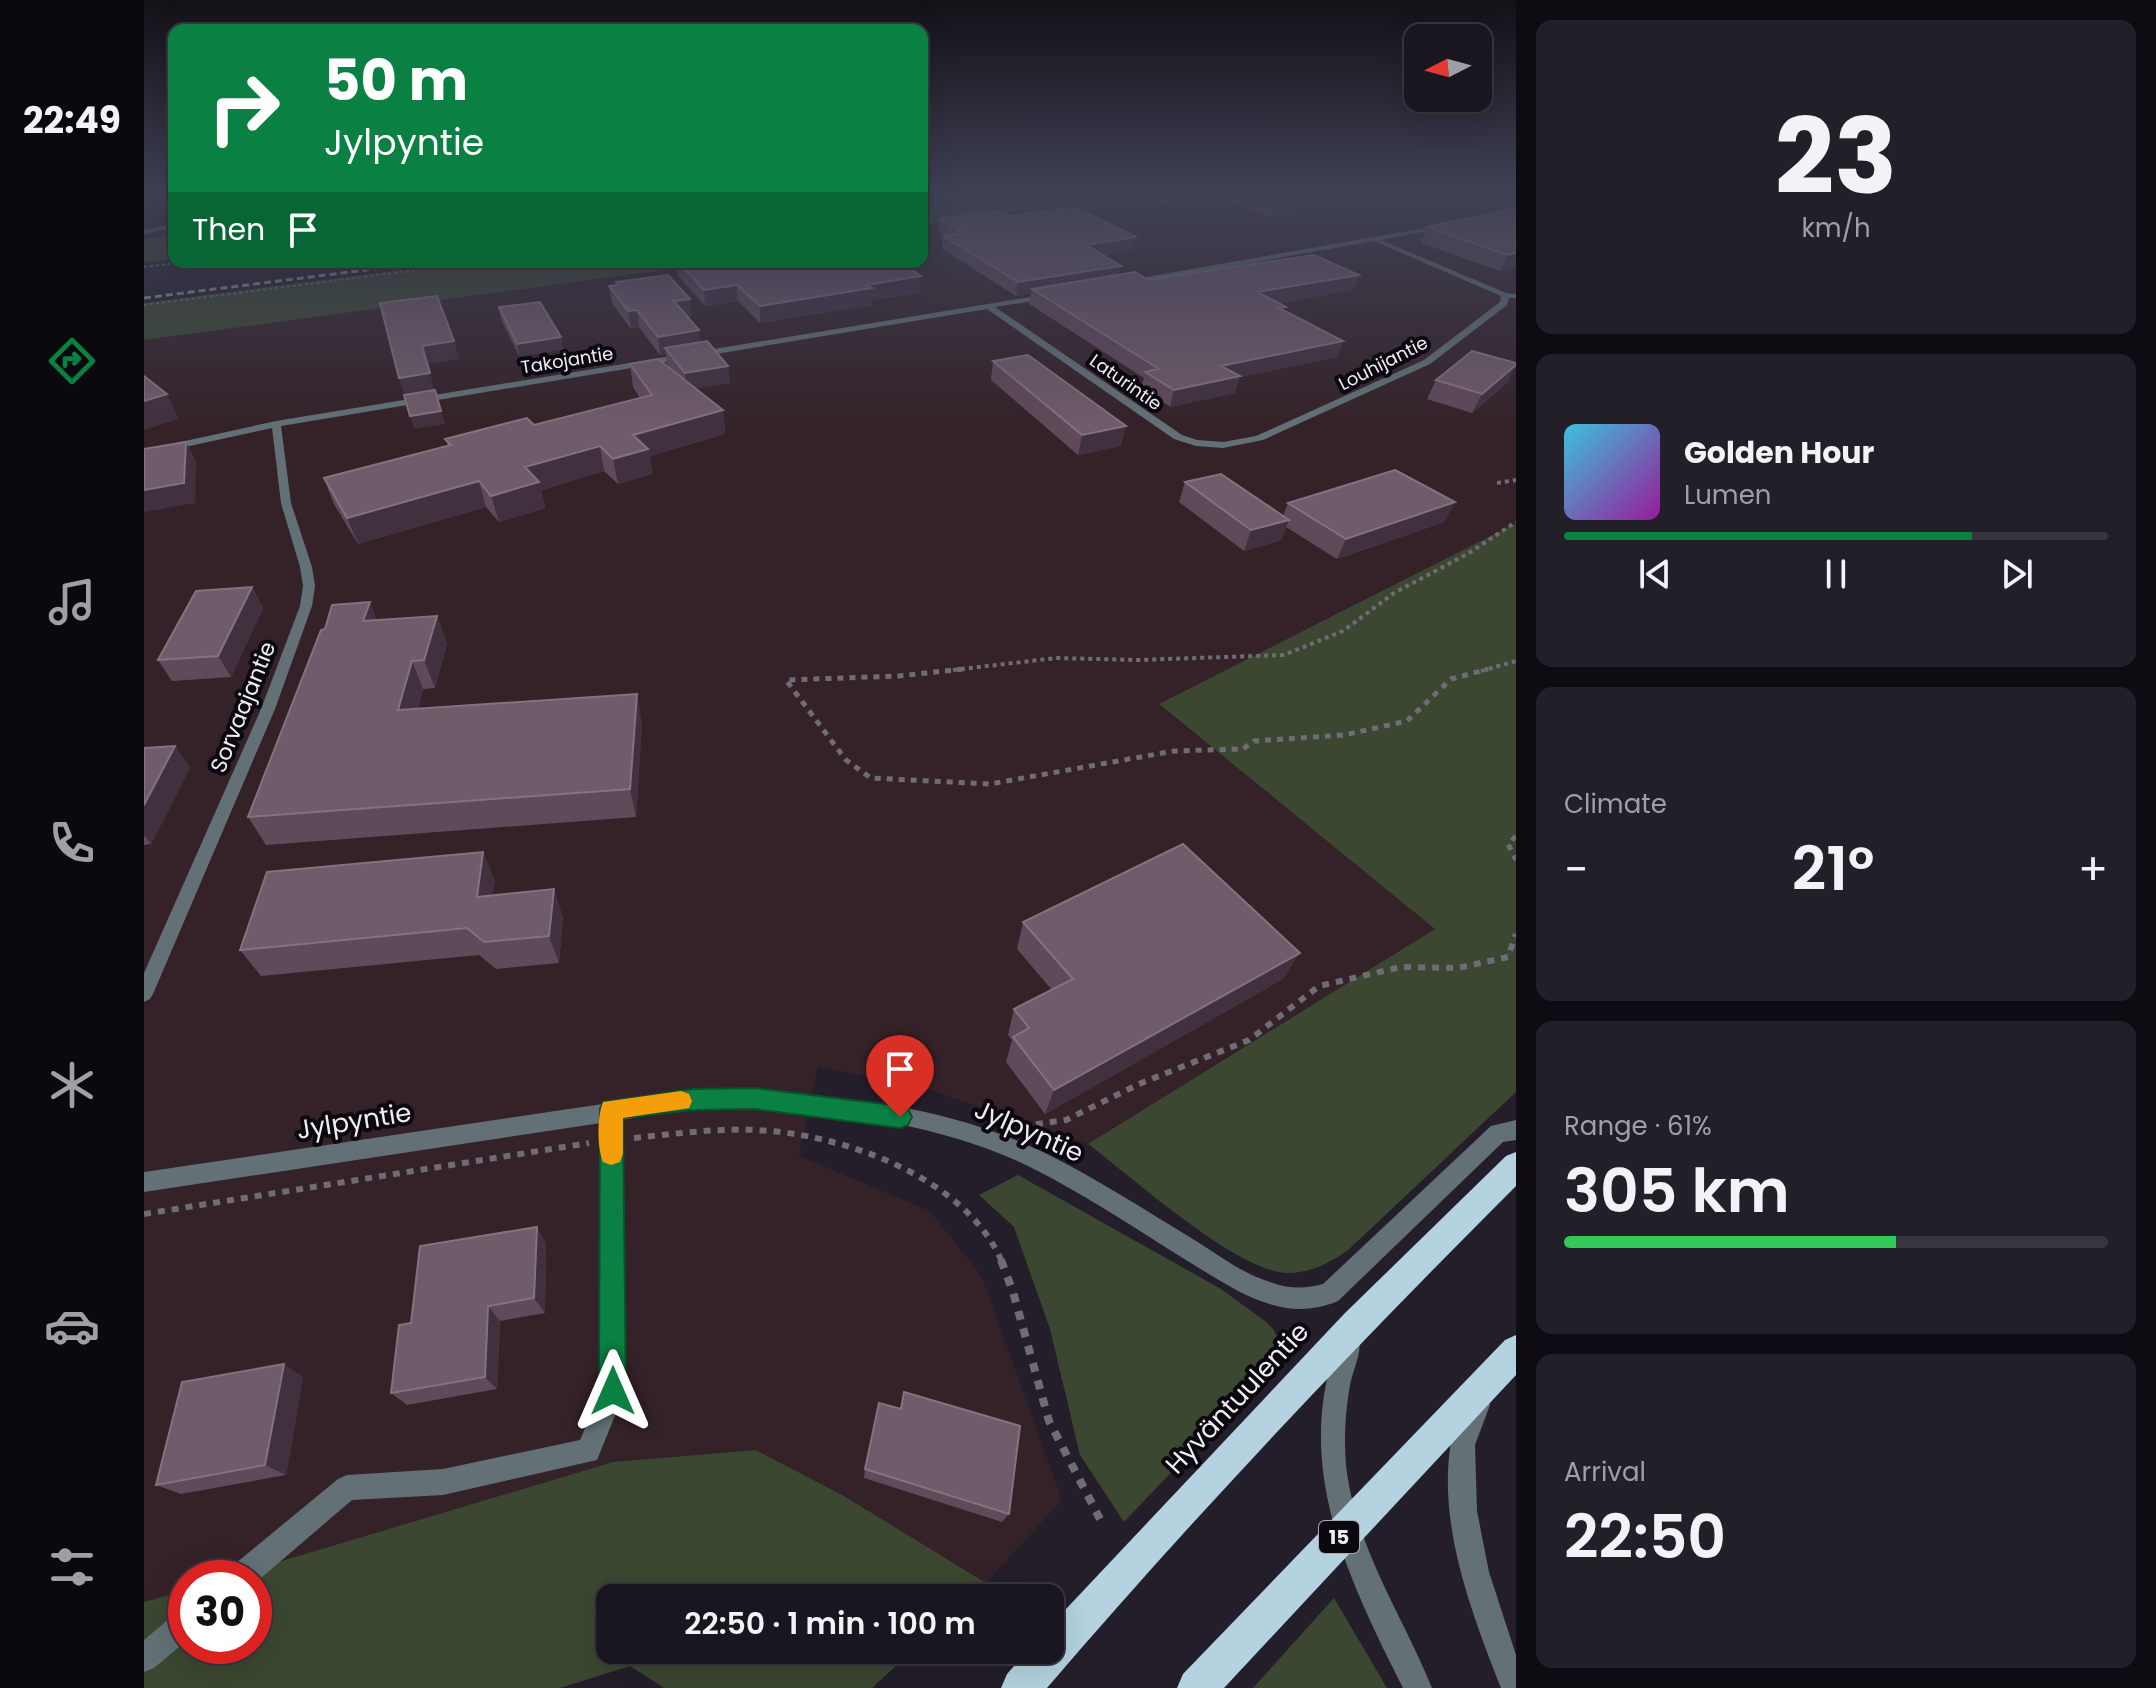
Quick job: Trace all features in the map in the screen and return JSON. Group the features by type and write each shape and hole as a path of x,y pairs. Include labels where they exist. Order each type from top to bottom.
{"highway":[{"name":"Hyväntuulentie","path":"1021,1688 1088,1611 1355,1325 1516,1166"},
{"name":"15","path":"1197,1688 1516,1351"}],"street":[{"path":"1113,285 1204,270"},
{"path":"1447,270 1511,296"},
{"name":"Takojantie","path":"144,453 276,424 1066,293"},
{"name":"Louhijantie","path":"1259,438 1427,362 1511,296"},
{"name":"Laturintie","path":"988,306 1178,437 1196,443 1223,445 1259,438"},
{"name":"Sorvaajantie","path":"144,994 268,709 306,606 309,586 306,567 286,503 276,424"},
{"name":"Jylpyntie","path":"144,1182 611,1109 692,1100 755,1099 900,1117 973,1132 1034,1159 1235,1277 1275,1296 1305,1301 1330,1293 1498,1133 1516,1130"},
{"path":"261,1560 347,1488 443,1482 588,1451 613,1391 611,1109"},
{"path":"1355,1325 1336,1389 1333,1447 1346,1530 1385,1622 1418,1688"},
{"path":"1484,1388 1462,1448 1464,1523 1500,1651 1515,1688"},
{"path":"144,1658 168,1638"}],"path":[{"path":"144,305 418,270"},
{"path":"1497,483 1515,480"},
{"path":"1516,522 1469,553 1394,593 1343,631 1284,655 1138,660 1056,658 899,676 786,680 846,760 871,778 990,784 1174,751 1243,749 1254,741 1344,735 1407,721 1451,679 1516,661"},
{"path":"1516,836 1508,844 1516,860"},
{"path":"973,1132 1066,1120 1139,1084 1249,1040 1319,986 1401,967 1458,968 1508,957 1516,934"},
{"path":"144,1214 611,1140 728,1130 773,1131 870,1155 915,1174 952,1198 976,1222 998,1253 1030,1349 1042,1403 1059,1448 1100,1519"}],"shaded area":[{"path":"664,270 1516,270 1516,523 1159,705 1436,929 1088,1144 912,1084 818,1067 799,1156 930,1211 982,1277 1062,1500 986,1583 844,1496 756,1450 613,1462 272,1564 272,1560 168,1560 168,1595 144,1602 144,340"}],"green space":[{"path":"403,270 664,270 144,340 144,303"},
{"path":"1516,523 1516,1092 1347,1251 1306,1271 1290,1273 1269,1269 1215,1242 1088,1144 1435,929 1159,704"},
{"path":"1018,1175 1221,1289 1274,1330 1282,1350 1278,1360 1124,1522 1080,1455 1050,1329 1014,1227 979,1195"},
{"path":"756,1450 844,1496 986,1583 596,1584 596,1664 898,1664 872,1688 664,1688 630,1666 560,1688 144,1688 144,1602 168,1595 168,1664 272,1664 272,1564 613,1462"},
{"path":"1334,1598 1387,1688 1253,1688"}],"building":[{"path":"685,270 912,270 921,276 867,285 872,288 760,306 737,285 704,290"},
{"path":"998,270 1097,270 1018,282"},
{"path":"1216,270 1347,270 1359,275 1257,292 1286,307 1279,308 1343,341 1221,366 1240,376 1174,390 1145,372 1159,369 1032,289 1135,272 1148,280"},
{"path":"668,275 690,299 674,301 699,330 658,337 637,310 628,311 609,286 618,285 616,282"},
{"path":"437,296 454,341 422,346 430,373 399,378 380,303"},
{"path":"540,302 561,337 517,344 499,307"},
{"path":"707,341 728,366 685,373 665,348"},
{"path":"1472,351 1516,365 1482,394 1436,380"},
{"path":"1028,355 1126,426 1082,435 993,361"},
{"path":"658,359 723,410 633,435 648,449 613,459 600,446 525,467 539,482 491,496 479,481 347,518 324,478 451,445 445,439 527,418 534,425 652,395 630,364"},
{"path":"144,376 167,394 144,401"},
{"path":"435,390 441,411 410,416 404,395"},
{"path":"186,442 184,483 144,490 144,449"},
{"path":"1395,470 1455,502 1346,539 1288,503"},
{"path":"1221,474 1289,520 1251,530 1185,482"},
{"path":"252,587 218,656 158,660 196,591"},
{"path":"370,602 363,621 437,616 424,660 412,661 398,710 637,694 630,789 248,817 332,605"},
{"path":"175,746 144,805 144,748"},
{"path":"1183,844 1300,953 1054,1090 1013,1037 1029,1028 1014,1009 1073,979 1023,922"},
{"path":"483,852 477,897 554,889 549,936 484,942 467,928 240,950 267,872"},
{"path":"537,1227 534,1298 488,1306 485,1377 391,1393 399,1325 411,1323 420,1246"},
{"path":"284,1364 265,1465 156,1485 182,1382"},
{"path":"904,1392 1020,1426 1009,1514 865,1469 879,1403 901,1409"}],"railway":[{"path":"144,298 367,270"}],"slow traffic":[{"path":"611,1154 611,1109 681,1101"}],"route":[{"path":"613,1391 611,1109 692,1100 755,1099 900,1117"}]}
